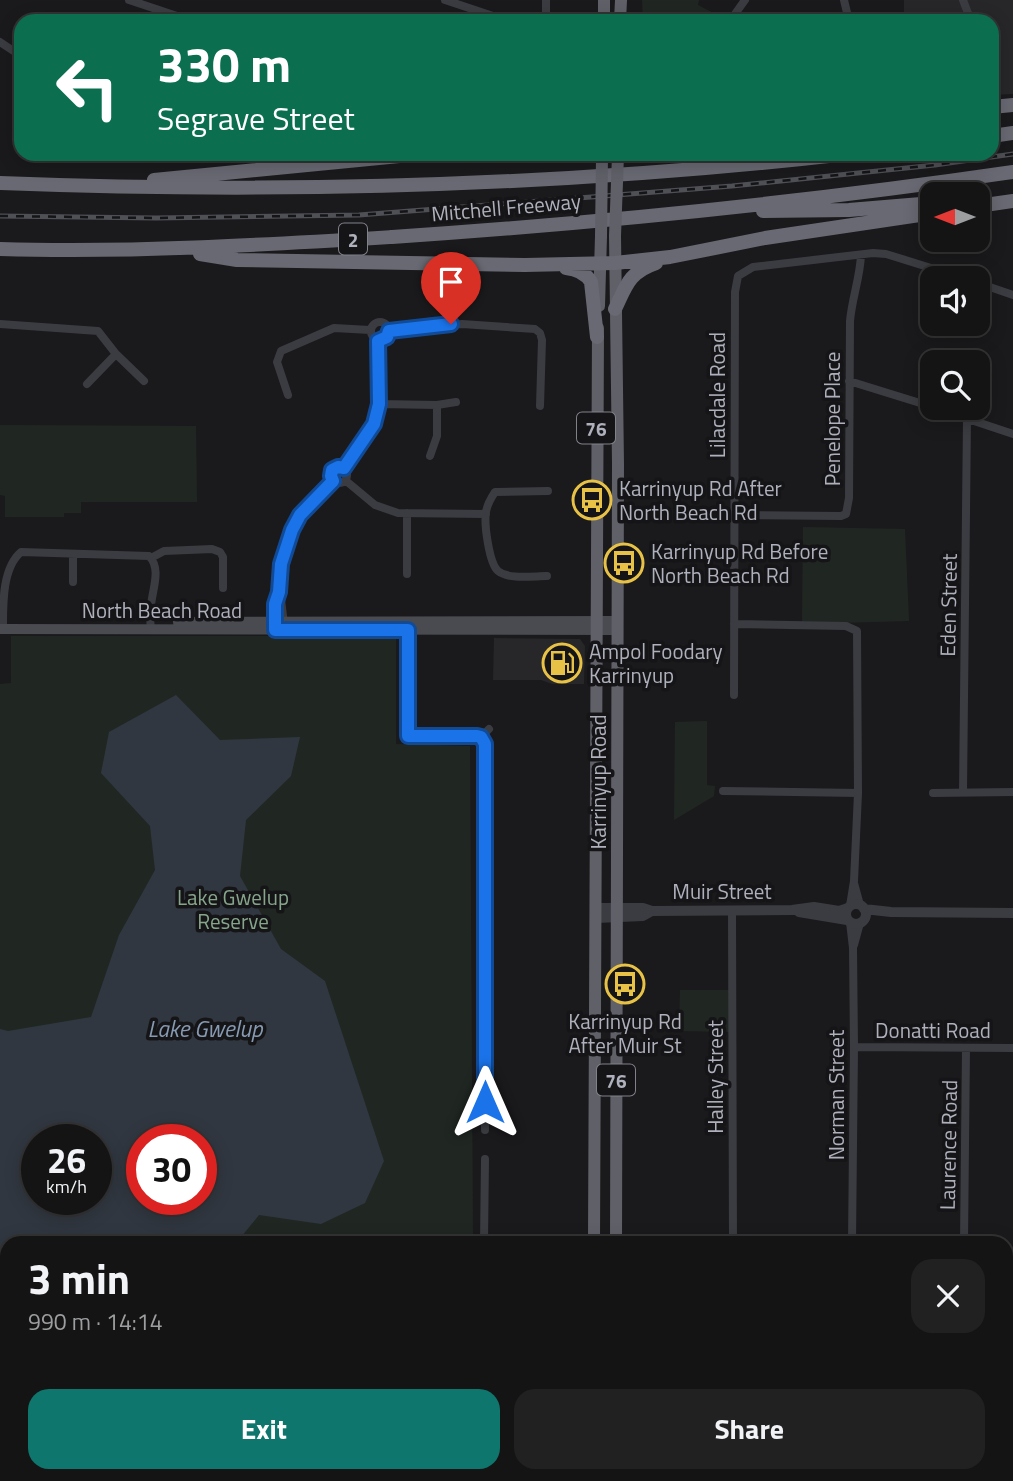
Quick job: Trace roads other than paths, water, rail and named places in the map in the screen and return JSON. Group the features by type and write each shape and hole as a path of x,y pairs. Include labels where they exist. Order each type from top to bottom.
{"highway":[{"path":"93,187 339,161"},
{"name":"Karrinyup Road","path":"603,161 601,236 615,309 618,380 616,1236"},
{"name":"Karrinyup Road","path":"594,1236 596,380 597,337 608,263 615,236 618,161"},
{"name":"Mitchell Freeway","path":"0,183 239,188 476,184 660,172 774,161"},
{"name":"Mitchell Freeway","path":"0,249 168,248 474,231 720,209 1013,172"},
{"path":"990,199 1013,199"},
{"path":"990,204 1013,199"},
{"path":"720,209 796,212 920,204"},
{"path":"168,248 237,260 525,265 608,263 670,257 765,238 920,215"},
{"path":"615,309 624,288 638,272 670,257"},
{"path":"525,265 569,268 588,277 594,297 597,337"},
{"path":"596,380 618,380"}],"main road":[{"name":"North Beach Road","path":"1,625 617,625"}],"street":[{"path":"129,0 171,14"},
{"path":"445,0 487,14"},
{"name":"Lilacdale Road","path":"734,695 735,292 738,276 753,267 873,253 886,254 924,266"},
{"name":"Penelope Place","path":"735,515 846,514 849,498 852,303 860,278 861,255"},
{"path":"990,287 1013,295"},
{"path":"370,330 374,324 380,322 386,325 389,331 387,337 378,341"},
{"path":"0,324 98,331 116,354 144,381"},
{"path":"389,331 462,324 535,329 541,337 540,406"},
{"path":"288,395 277,362 281,351 334,328 370,330"},
{"path":"370,330 373,338 378,341"},
{"path":"344,468 374,424 379,404 378,341"},
{"path":"87,384 116,354"},
{"path":"849,381 920,403"},
{"path":"379,404 438,405 456,402"},
{"path":"430,456 437,436 438,405"},
{"name":"Eden Street","path":"963,792 967,420"},
{"path":"973,420 1013,434"},
{"path":"333,481 341,483 345,480 347,475 344,468"},
{"path":"333,481 332,470 344,468"},
{"path":"345,480 375,505 398,513 485,514"},
{"path":"279,625 275,604 279,592 281,564 292,530 300,515 333,481"},
{"path":"547,576 509,575 499,572 491,563 485,514 495,492 548,491"},
{"path":"407,513 407,573"},
{"path":"1,625 4,572 21,552 140,555 151,558 164,551 212,549 220,552 223,557 223,588"},
{"path":"73,555 73,582"},
{"path":"151,558 155,566 151,603 153,626"},
{"path":"734,624 846,626 854,629 858,635 858,793 853,881 855,907 866,916 855,921 846,914 855,907"},
{"path":"408,626 408,736 481,737 489,729"},
{"path":"481,737 485,744 485,1130"},
{"path":"723,791 858,793"},
{"path":"933,793 1013,792"},
{"name":"Muir Street","path":"596,913 643,916 652,911 792,910 814,907 839,911 855,907 891,912 1013,913"},
{"name":"Muir Street","path":"792,910 855,921 891,912"},
{"name":"Halley Street","path":"732,911 733,1236"},
{"name":"Norman Street","path":"852,1236 855,921"},
{"name":"Donatti Road","path":"854,1047 1013,1048"},
{"name":"Laurence Road","path":"964,1236 966,1048"},
{"path":"484,1236 485,1159"}],"water":[{"name":"Lake Gwelup","path":"176,695 220,740 300,737 291,776 246,820 240,876 281,949 325,981 384,1161 365,1203 321,1224 259,1215 242,1236 0,1236 0,1029 8,1031 91,1017 119,935 155,870 150,826 101,773 109,732"}],"railway":[{"path":"999,156 1013,154"},
{"path":"0,216 156,218 359,215 732,186 963,161"}],"place":[{"name":"Karrinyup Rd After North Beach Rd","path":"592,500"},
{"name":"Karrinyup Rd Before North Beach Rd","path":"624,563"},
{"name":"Ampol Foodary Karrinyup","path":"562,663"},
{"name":"Karrinyup Rd After Muir St","path":"625,984"}],"park label":[{"name":"Lake Gwelup Reserve","path":"233,909"}]}
